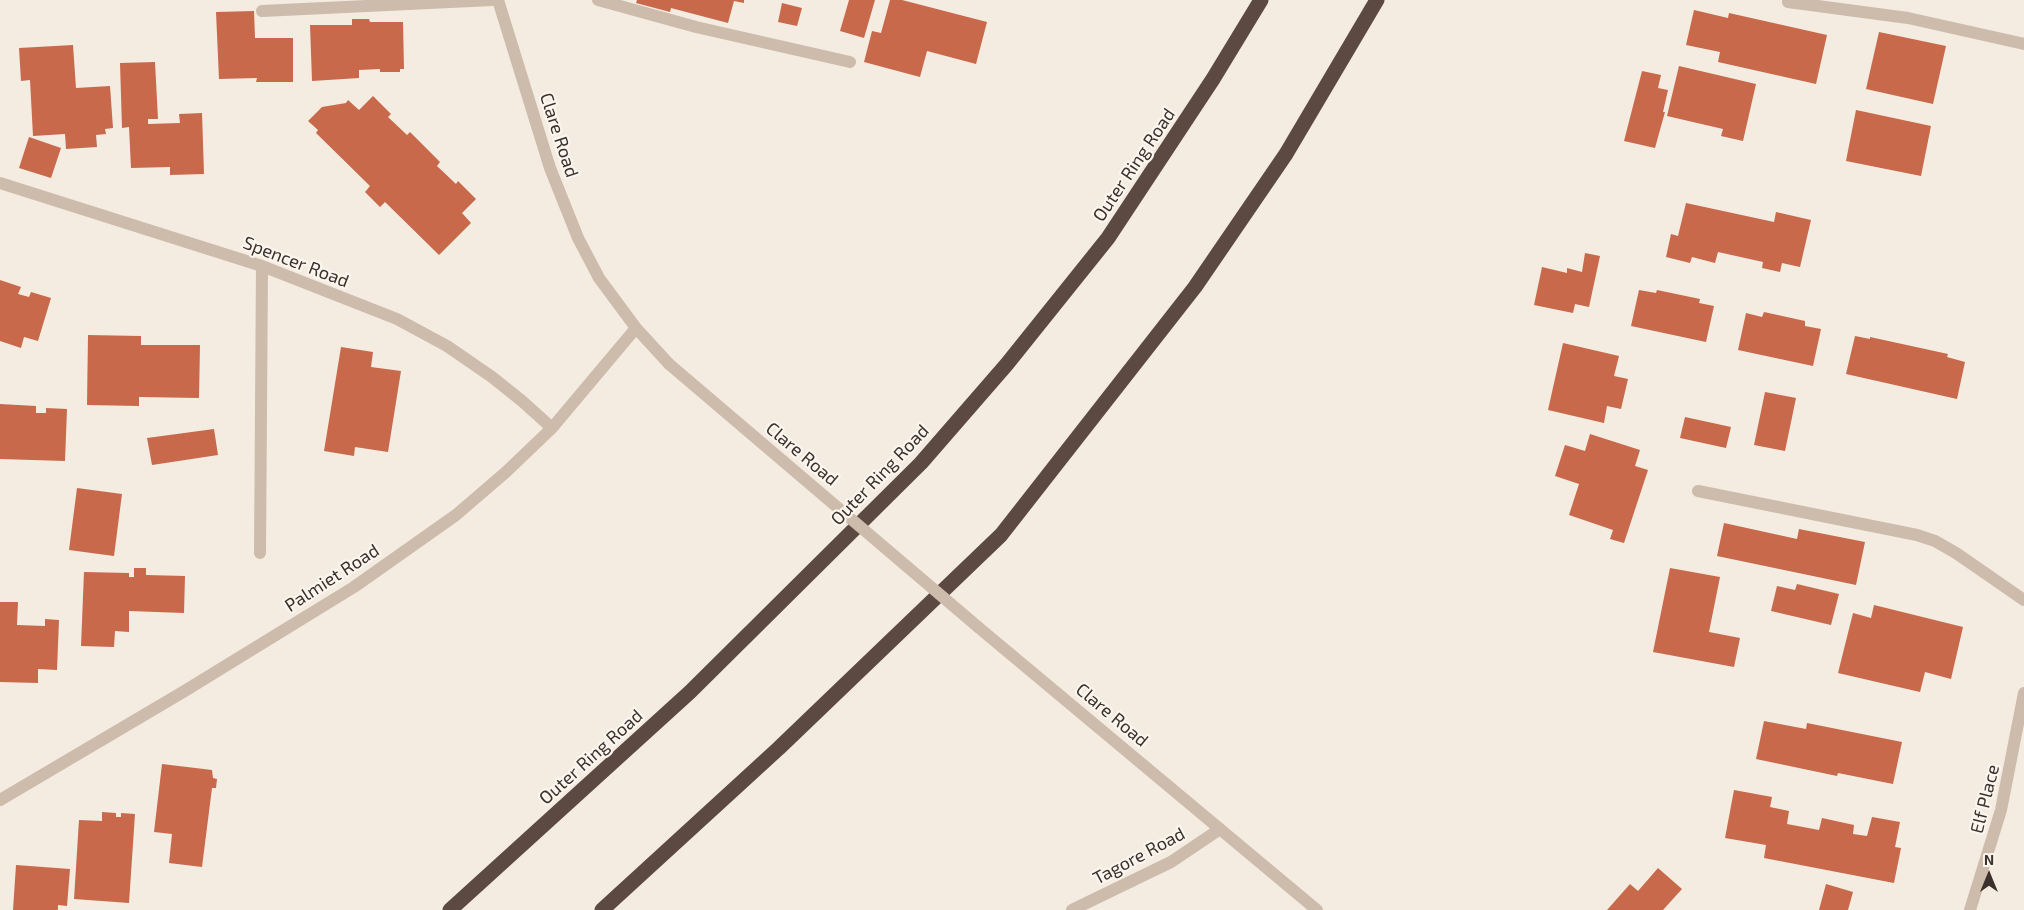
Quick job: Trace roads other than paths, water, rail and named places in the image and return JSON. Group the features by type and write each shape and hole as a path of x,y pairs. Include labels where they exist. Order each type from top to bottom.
{"highway":[{"name":"Outer Ring Road","path":"450,910 690,692 927,456 1007,364 1108,238 1213,79 1260,0"},
{"path":"602,910 779,748 1001,535 1196,287 1286,154 1377,0"}],"street":[{"path":"262,11 492,0"},
{"name":"Clare Road","path":"498,0 550,168 578,238 599,278 636,328 669,364 1317,910"},
{"path":"598,0 696,27 850,62"},
{"path":"1788,2 1908,18 2024,44"},
{"name":"Spencer Road","path":"0,183 262,266 397,319 447,346 514,395 552,428"},
{"path":"260,553 262,266"},
{"name":"Palmiet Road","path":"0,800 183,692 354,587 456,515 506,472 552,428 636,328"},
{"path":"1698,491 1917,535 1935,541 1956,553 2024,600"},
{"name":"Elf Place","path":"1970,910 2001,810 2024,693"},
{"name":"Tagore Road","path":"1072,910 1172,862 1220,829"}]}
